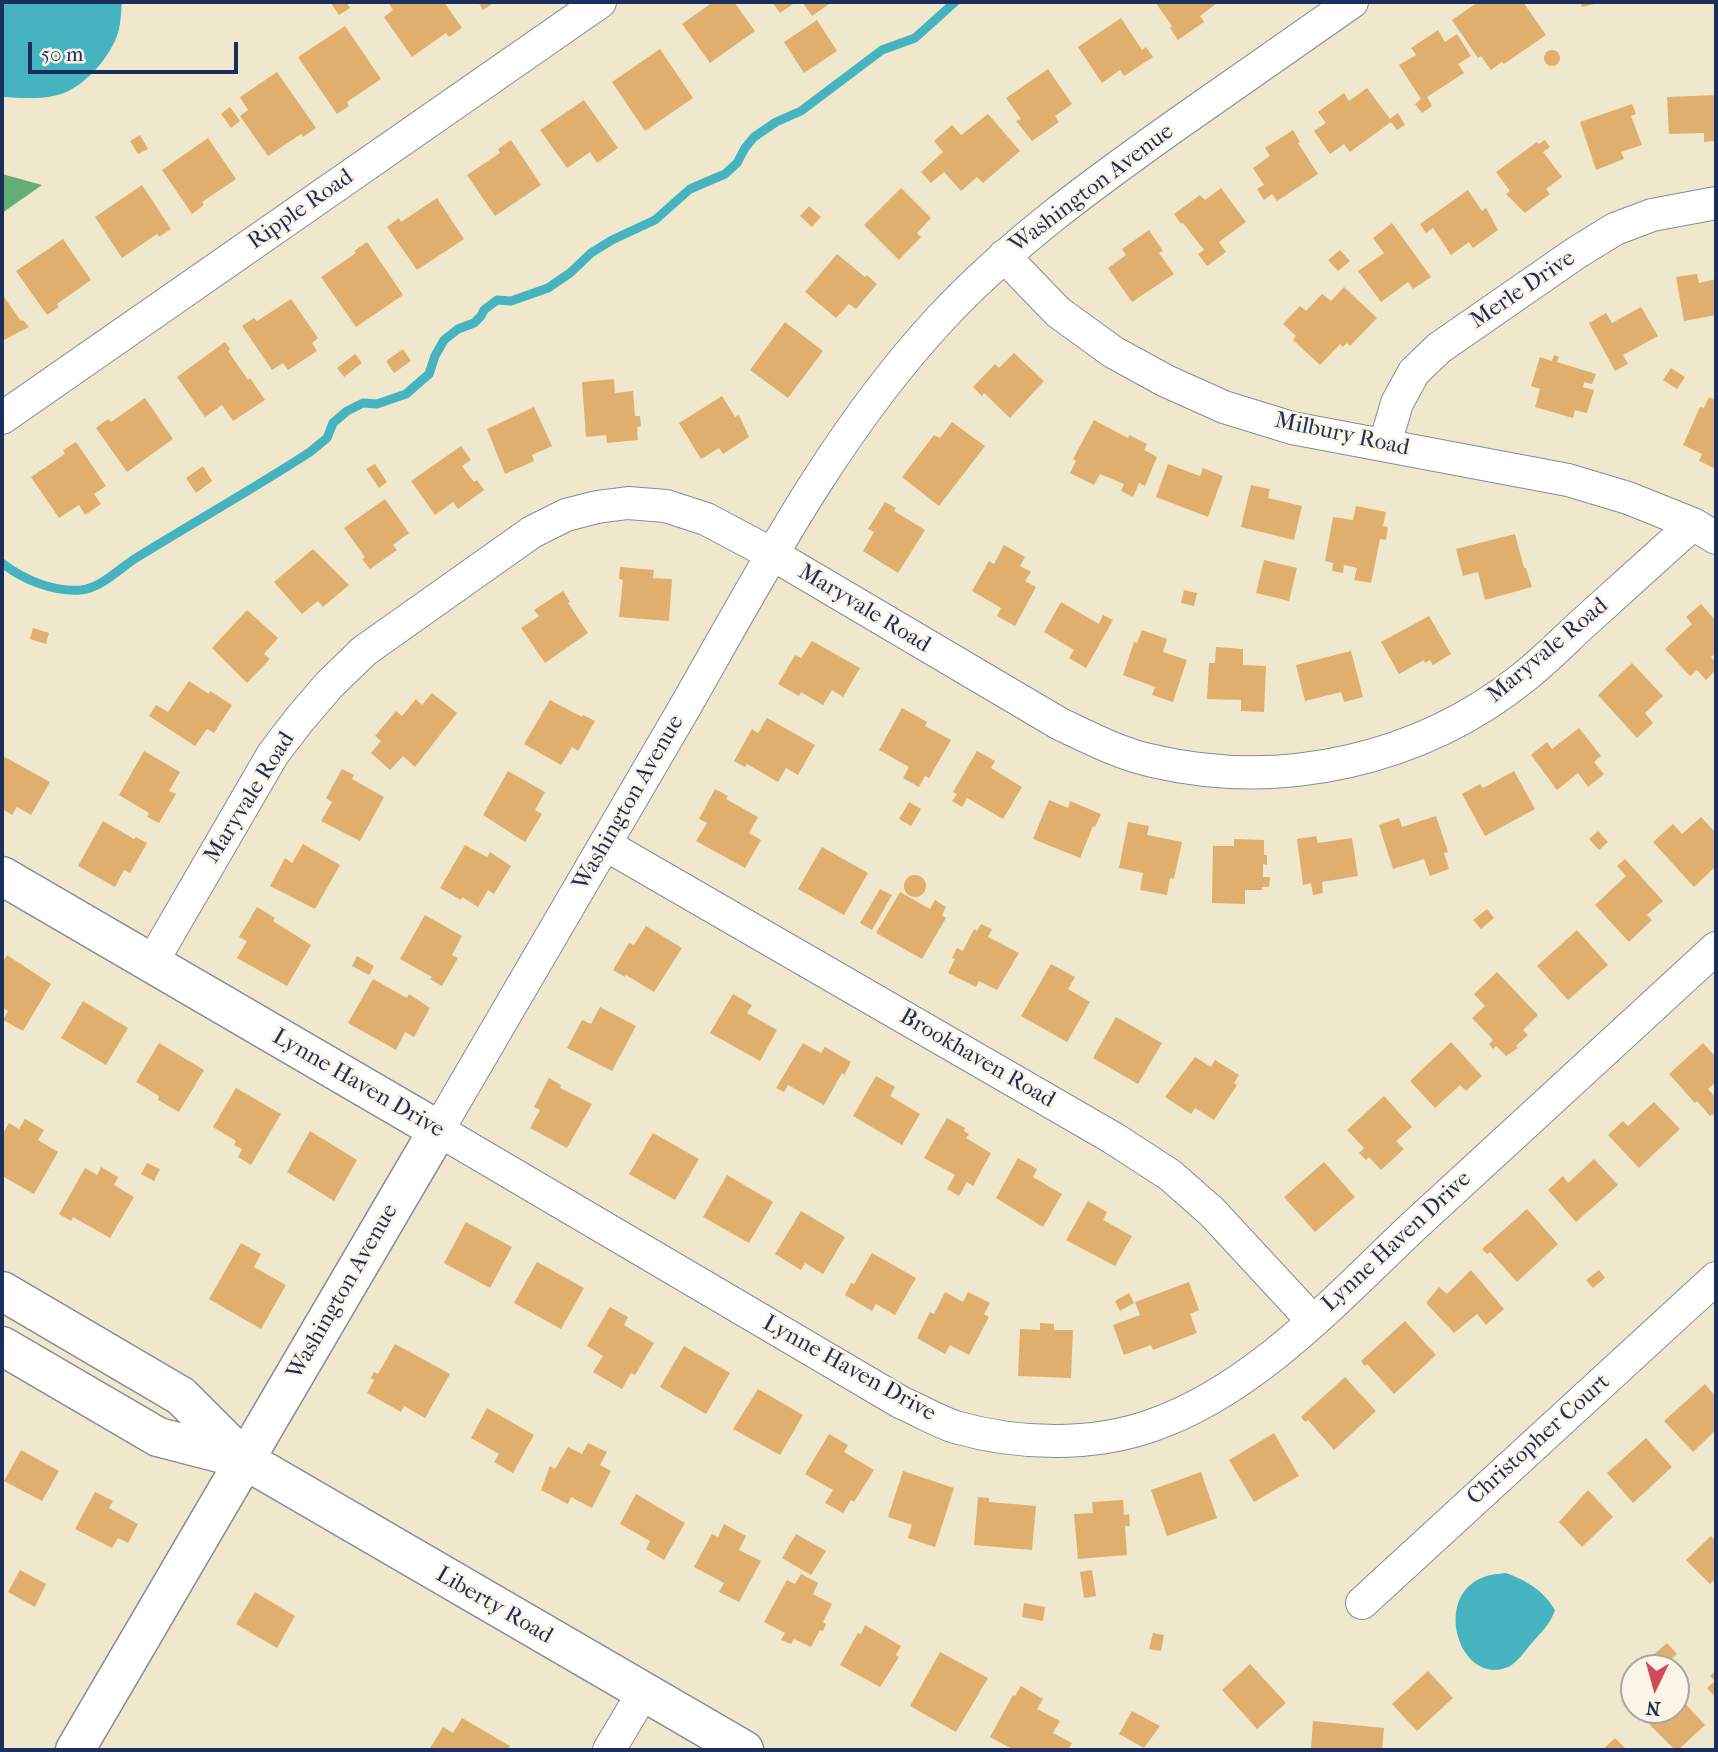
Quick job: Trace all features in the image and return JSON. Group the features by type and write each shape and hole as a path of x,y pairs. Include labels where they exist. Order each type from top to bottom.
{"main road":[{"name":"Lynne Haven Drive","path":"2,876 438,1130"},
{"name":"Washington Avenue","path":"75,1750 438,1130"},
{"name":"Liberty Road","path":"2,1291 181,1396 245,1460 744,1750"},
{"name":"Liberty Road","path":"2,1346 158,1437 245,1460"}],"street":[{"name":"Ripple Road","path":"2,418 600,2"},
{"name":"Washington Avenue","path":"438,1130 606,845 772,554 834,452 894,372 943,316 1004,256 1072,199 1352,2"},
{"name":"Merle Drive","path":"1385,444 1397,403 1414,372 1438,348 1615,229 1651,215 1716,203"},
{"name":"Milbury Road","path":"1004,256 1058,312 1113,352 1166,381 1224,407 1292,428 1568,480 1628,498 1704,531"},
{"name":"Maryvale Road","path":"151,964 273,754 322,694 364,652 532,532 566,515 628,503 666,506 706,519 772,554 1060,724 1108,747 1153,761 1211,770 1265,773 1326,767 1381,754 1434,733 1482,706 1523,678 1704,531"},
{"name":"Brookhaven Road","path":"606,845 1113,1138 1170,1175 1212,1212 1312,1320"},
{"name":"Lynne Haven Drive","path":"438,1130 902,1403 954,1426 1007,1437 1055,1441 1098,1438 1151,1426 1198,1407 1243,1380 1312,1320 1716,948"},
{"name":"Christopher Court","path":"1362,1603 1716,1278"},
{"path":"609,1750 643,1693"}],"green space":[{"path":"2,174 42,185 2,213"}],"water":[{"path":"2,2 122,2 119,29 101,63 72,89 47,97 2,97"},
{"path":"1506,1573 1534,1587 1555,1610 1548,1624 1518,1660 1508,1667 1491,1670 1477,1664 1465,1652 1458,1637 1456,1619 1459,1602 1468,1587 1487,1576"}],"building":[{"path":"330,2 346,2 350,8 339,15"},
{"path":"388,2 444,2 462,28 449,37 446,33 412,57 384,17 393,10"},
{"path":"478,2 495,2 483,10"},
{"path":"713,2 734,2 755,31 710,63 682,24"},
{"path":"772,2 796,2 780,13"},
{"path":"802,2 832,2 812,16"},
{"path":"1155,2 1217,3 1200,16 1204,22 1178,40 1170,28 1172,26"},
{"path":"1478,2 1523,2 1546,35 1491,70 1481,56 1478,58 1452,20"},
{"path":"1580,2 1598,2 1598,3 1582,7"},
{"path":"1121,18 1142,50 1146,47 1153,57 1124,76 1120,70 1102,83 1078,47"},
{"path":"817,20 837,51 804,73 784,42"},
{"path":"345,26 381,79 347,102 349,106 337,114 298,57"},
{"path":"1438,30 1445,42 1457,34 1471,56 1458,64 1464,73 1427,97 1432,106 1422,113 1415,104 1421,99 1399,65 1416,55 1411,48"},
{"path":"660,49 693,98 645,131 612,82"},
{"path":"1552,50 1560,58 1552,66 1544,58"},
{"path":"1048,69 1072,104 1055,116 1059,122 1032,141 1016,121 1021,119 1006,98"},
{"path":"277,72 316,128 303,137 301,134 268,156 240,116 248,110 240,97"},
{"path":"1367,88 1390,119 1398,113 1405,125 1397,130 1391,122 1350,152 1344,144 1330,154 1314,131 1326,123 1318,112 1344,93 1349,101"},
{"path":"1716,95 1716,141 1704,142 1704,133 1669,134 1667,97"},
{"path":"584,100 618,148 597,163 590,152 567,168 540,130"},
{"path":"1632,104 1636,114 1631,116 1642,145 1621,152 1624,159 1596,170 1580,122"},
{"path":"230,107 240,121 231,128 221,114"},
{"path":"988,114 1020,151 983,183 977,177 961,191 944,172 931,183 921,172 943,152 934,141 952,125 961,135"},
{"path":"1293,130 1318,174 1277,201 1272,194 1264,200 1257,189 1264,185 1253,168 1270,156 1265,148"},
{"path":"140,135 148,149 138,154 130,141"},
{"path":"208,138 236,179 202,202 204,205 192,214 162,170"},
{"path":"511,140 541,185 495,216 467,175 500,153 498,149"},
{"path":"1545,140 1550,147 1543,152 1562,177 1546,189 1550,194 1525,213 1506,194 1510,191 1496,172 1537,142 1539,144"},
{"path":"142,185 171,229 159,237 157,234 122,258 95,217"},
{"path":"901,188 931,218 917,233 921,237 899,260 864,225"},
{"path":"1221,188 1246,222 1219,242 1226,252 1207,266 1198,254 1204,250 1174,214 1200,195 1205,200"},
{"path":"1468,190 1482,211 1486,208 1498,230 1473,248 1469,242 1451,255 1433,228 1426,233 1420,224"},
{"path":"437,198 464,239 417,270 387,227 399,218 401,222"},
{"path":"809,206 821,217 812,227 800,216"},
{"path":"1392,223 1431,277 1413,289 1408,282 1381,302 1358,271 1384,253 1373,238"},
{"path":"1149,230 1163,251 1159,253 1174,274 1132,302 1108,268 1126,255 1122,249"},
{"path":"63,239 91,280 57,304 59,307 47,315 16,271"},
{"path":"367,242 403,295 356,327 321,277"},
{"path":"1340,250 1350,261 1338,271 1328,260"},
{"path":"837,254 877,284 856,309 849,304 836,318 805,292"},
{"path":"1697,274 1699,283 1716,279 1716,315 1684,321 1676,277"},
{"path":"1344,287 1377,318 1350,346 1347,343 1343,347 1340,344 1320,365 1293,340 1296,336 1283,324 1300,306 1306,311 1322,294 1331,301"},
{"path":"2,294 21,321 29,327 2,341"},
{"path":"291,299 318,338 312,343 317,351 288,370 283,363 272,370 242,326 254,318 257,321"},
{"path":"1641,307 1658,336 1623,355 1628,364 1615,371 1589,323 1606,313 1612,323"},
{"path":"785,322 823,351 788,398 750,370"},
{"path":"225,342 248,380 250,378 265,400 233,421 222,405 205,417 177,377"},
{"path":"403,349 411,361 394,373 386,361"},
{"path":"1014,353 1044,381 1010,418 984,393 982,396 973,387 995,364 999,368"},
{"path":"355,354 362,363 344,377 337,368"},
{"path":"1554,355 1559,357 1557,362 1596,374 1592,384 1584,382 1583,387 1594,390 1587,413 1575,410 1573,418 1535,407 1540,389 1531,386 1540,357 1552,361"},
{"path":"1671,368 1685,377 1677,389 1663,380"},
{"path":"614,379 615,393 633,391 635,416 640,416 638,440 607,443 606,435 586,437 582,382"},
{"path":"722,396 735,417 739,415 749,437 723,454 719,448 701,459 679,423"},
{"path":"1709,397 1716,400 1716,469 1699,461 1702,454 1683,445 1700,407 1704,408"},
{"path":"145,398 173,439 127,472 96,428 108,419 111,422"},
{"path":"534,407 552,446 532,455 534,461 505,474 487,429"},
{"path":"1094,420 1128,438 1129,435 1147,444 1144,450 1157,457 1145,486 1139,483 1133,497 1121,491 1124,484 1100,474 1094,485 1070,473 1076,461 1073,459"},
{"path":"952,422 985,446 939,506 902,477 934,435 940,438"},
{"path":"76,442 106,486 94,494 101,504 85,515 79,505 59,518 31,477 65,454 63,450"},
{"path":"461,446 471,460 462,466 484,490 458,509 453,502 435,515 411,481"},
{"path":"375,464 387,482 379,488 366,469"},
{"path":"1168,464 1200,476 1203,468 1223,476 1208,517 1156,497"},
{"path":"203,466 212,481 196,493 186,478"},
{"path":"1251,485 1270,489 1268,498 1302,506 1294,540 1241,527"},
{"path":"385,499 409,533 393,545 397,550 370,569 362,559 365,557 344,528"},
{"path":"885,502 896,508 894,511 925,530 898,573 863,551 874,532 868,529"},
{"path":"1356,506 1386,512 1383,526 1388,527 1386,540 1380,539 1371,583 1354,580 1357,568 1344,565 1343,573 1332,571 1333,563 1325,561 1333,517 1353,520"},
{"path":"1515,534 1532,587 1485,600 1478,572 1463,576 1456,549"},
{"path":"1004,545 1025,557 1020,566 1031,572 1025,581 1036,587 1015,626 997,616 1001,608 972,591 989,561 994,564"},
{"path":"313,549 349,585 323,607 318,601 302,614 274,582"},
{"path":"1264,560 1297,568 1289,601 1256,593"},
{"path":"620,567 654,570 653,578 672,579 669,621 619,617 623,580 619,579"},
{"path":"1184,590 1197,593 1194,606 1181,603"},
{"path":"563,591 588,633 545,663 521,628 539,616 534,610"},
{"path":"1061,602 1099,624 1103,615 1113,620 1086,668 1069,658 1074,650 1044,632"},
{"path":"1701,604 1716,621 1716,652 1711,657 1716,663 1716,670 1706,680 1697,670 1690,676 1665,649 1692,624 1686,617"},
{"path":"247,610 278,638 264,654 270,659 247,683 212,648"},
{"path":"1429,616 1451,654 1433,665 1430,660 1425,663 1424,660 1399,674 1381,642"},
{"path":"33,628 49,633 46,644 30,639"},
{"path":"1142,630 1167,639 1163,652 1187,660 1173,702 1152,695 1155,687 1123,675 1134,642 1137,643"},
{"path":"812,641 860,668 843,697 832,690 823,705 801,692 799,696 778,684 795,655 801,658"},
{"path":"1216,647 1243,649 1243,665 1266,666 1264,712 1241,711 1241,700 1207,699 1209,663 1215,663"},
{"path":"1351,651 1363,697 1344,702 1341,692 1305,701 1296,665"},
{"path":"1632,663 1663,696 1645,713 1653,723 1637,738 1598,695"},
{"path":"189,681 232,705 214,733 207,729 195,746 149,716 156,705 168,712"},
{"path":"432,693 457,713 415,767 403,756 390,770 371,753 381,741 375,736 396,711 402,716 416,699 422,705"},
{"path":"550,700 595,721 578,751 572,747 561,765 524,744"},
{"path":"902,708 927,722 925,726 951,740 929,778 925,776 919,787 903,778 909,767 879,750"},
{"path":"767,718 815,745 798,775 786,768 778,782 747,764 745,767 734,761 752,729 758,733"},
{"path":"1579,728 1601,756 1594,762 1604,774 1588,787 1578,773 1557,790 1531,755 1547,742 1552,749"},
{"path":"144,751 180,772 169,791 176,794 159,823 147,817 149,813 119,795"},
{"path":"977,751 995,761 991,768 1022,787 1003,819 967,798 962,807 952,801 957,794 953,792"},
{"path":"3,756 50,782 31,815 17,807 12,815 2,809"},
{"path":"342,769 354,775 352,779 384,797 360,841 321,821 332,802 326,798"},
{"path":"508,771 545,792 535,810 542,814 525,842 483,815"},
{"path":"1514,771 1535,809 1485,836 1462,794 1480,784 1483,788"},
{"path":"715,789 728,796 726,799 758,817 749,833 761,840 745,868 696,841 707,823 699,819"},
{"path":"1049,800 1068,808 1070,801 1101,814 1080,858 1033,839"},
{"path":"909,802 921,809 911,826 899,819"},
{"path":"1436,816 1448,852 1444,853 1449,869 1430,876 1424,859 1393,869 1379,825 1399,818 1402,827"},
{"path":"1701,817 1716,833 1716,866 1694,887 1653,842 1673,824 1682,834"},
{"path":"103,821 134,839 136,837 147,843 130,873 124,870 115,887 78,866"},
{"path":"1128,822 1149,826 1147,835 1182,842 1174,879 1170,878 1167,895 1140,890 1143,873 1119,868"},
{"path":"1598,831 1608,842 1599,850 1589,839"},
{"path":"1316,836 1318,843 1352,838 1358,876 1322,882 1323,893 1313,895 1311,883 1303,885 1297,839"},
{"path":"1234,839 1264,840 1267,865 1263,864 1263,877 1270,877 1269,887 1262,887 1262,890 1245,890 1245,904 1212,903 1213,846 1234,846"},
{"path":"303,844 340,865 315,909 270,886 285,858 292,863"},
{"path":"465,845 487,857 490,852 511,866 494,894 488,890 478,907 440,888"},
{"path":"822,847 868,873 844,915 798,889"},
{"path":"1625,859 1663,901 1647,915 1652,920 1629,942 1595,905 1626,876 1617,866"},
{"path":"915,875 923,878 926,886 923,894 915,897 907,894 904,886 907,878"},
{"path":"880,889 892,895 872,930 860,923"},
{"path":"900,892 930,909 935,900 946,907 942,915 946,918 922,959 876,933"},
{"path":"257,907 275,918 273,921 311,945 287,986 237,958 247,941 239,937"},
{"path":"1487,909 1494,918 1481,929 1473,920"},
{"path":"425,915 462,936 452,955 458,958 442,986 430,979 432,977 400,959"},
{"path":"981,924 992,929 988,937 1019,953 997,990 979,981 976,987 948,973 957,948 963,951 974,929 977,931"},
{"path":"646,926 682,948 654,992 613,970 629,943 634,945"},
{"path":"1577,930 1608,965 1568,1000 1537,966"},
{"path":"7,955 51,984 23,1031 3,1020 8,1011 2,1007 2,964"},
{"path":"357,956 374,966 369,975 352,966"},
{"path":"1051,964 1075,977 1068,989 1090,1002 1067,1042 1021,1016"},
{"path":"1497,972 1538,1015 1523,1030 1528,1035 1516,1046 1518,1048 1506,1056 1496,1046 1493,1049 1489,1044 1493,1040 1472,1018 1485,1006 1474,994"},
{"path":"373,979 407,998 409,994 430,1008 414,1037 405,1032 396,1050 348,1023"},
{"path":"733,994 752,1005 747,1013 777,1030 760,1061 710,1033"},
{"path":"83,1001 128,1028 106,1065 61,1038"},
{"path":"600,1007 636,1026 612,1071 567,1048 582,1020 591,1024"},
{"path":"1116,1017 1162,1043 1138,1084 1093,1058"},
{"path":"1451,1042 1482,1076 1466,1091 1460,1085 1435,1108 1410,1081"},
{"path":"159,1043 204,1070 179,1112 158,1100 159,1096 136,1082"},
{"path":"803,1043 821,1053 825,1047 851,1062 824,1105 788,1085 784,1092 776,1088"},
{"path":"1703,1043 1716,1057 1716,1082 1708,1089 1716,1098 1716,1118 1712,1114 1710,1116 1697,1101 1695,1103 1669,1074"},
{"path":"1195,1057 1211,1067 1215,1060 1239,1075 1234,1083 1237,1085 1214,1120 1195,1108 1191,1114 1165,1097"},
{"path":"876,1076 895,1087 890,1096 920,1114 902,1145 853,1116"},
{"path":"549,1078 561,1085 560,1088 592,1104 567,1148 530,1128 540,1110 534,1107"},
{"path":"236,1088 281,1114 251,1165 238,1157 242,1149 234,1145 236,1141 213,1127"},
{"path":"1384,1096 1412,1127 1396,1141 1404,1149 1381,1170 1369,1157 1366,1160 1359,1153 1364,1148 1347,1130"},
{"path":"1654,1102 1680,1129 1639,1168 1608,1135 1623,1121 1628,1126"},
{"path":"947,1118 965,1128 964,1131 969,1134 966,1138 991,1153 973,1186 967,1182 959,1196 947,1189 955,1175 924,1158"},
{"path":"25,1119 44,1130 38,1140 58,1152 34,1194 2,1176 2,1135 9,1123 19,1129"},
{"path":"310,1131 357,1160 334,1201 287,1172"},
{"path":"653,1133 699,1159 675,1200 629,1174"},
{"path":"1018,1158 1037,1169 1033,1177 1062,1194 1043,1227 996,1198"},
{"path":"1594,1159 1618,1185 1576,1222 1548,1190 1563,1176 1568,1183"},
{"path":"1324,1162 1355,1197 1315,1232 1284,1197"},
{"path":"147,1163 160,1169 154,1181 141,1174"},
{"path":"101,1167 118,1177 114,1185 134,1197 110,1238 73,1217 71,1221 59,1214 85,1168 97,1175"},
{"path":"727,1175 773,1202 749,1243 703,1217"},
{"path":"1088,1201 1107,1212 1103,1220 1132,1236 1115,1266 1066,1240"},
{"path":"1527,1209 1558,1244 1517,1282 1490,1252 1487,1254 1482,1249"},
{"path":"801,1211 845,1237 823,1274 805,1263 801,1270 775,1254"},
{"path":"466,1222 512,1247 490,1288 444,1263"},
{"path":"241,1243 261,1254 254,1267 286,1285 261,1329 209,1299"},
{"path":"872,1253 916,1278 895,1315 876,1304 872,1311 845,1295"},
{"path":"537,1262 584,1288 561,1329 514,1303"},
{"path":"1471,1270 1504,1309 1486,1325 1477,1314 1454,1333 1426,1303 1439,1287 1447,1294"},
{"path":"1599,1270 1605,1278 1593,1288 1586,1280"},
{"path":"1189,1282 1199,1310 1190,1314 1197,1333 1153,1350 1151,1345 1124,1355 1113,1325 1140,1315 1135,1302"},
{"path":"945,1292 963,1302 968,1292 990,1303 984,1314 989,1317 969,1355 950,1345 945,1354 917,1338 930,1312 934,1314"},
{"path":"1129,1293 1134,1303 1120,1311 1115,1301"},
{"path":"610,1307 628,1317 624,1325 654,1343 635,1375 631,1373 622,1389 593,1372 603,1356 587,1346"},
{"path":"1405,1321 1436,1355 1394,1394 1367,1364 1365,1366 1361,1361"},
{"path":"1040,1323 1054,1324 1054,1330 1073,1330 1071,1378 1018,1376 1020,1329 1040,1330"},
{"path":"395,1344 450,1374 425,1418 404,1406 401,1412 367,1393 374,1380 371,1378 374,1372 378,1374"},
{"path":"684,1346 730,1373 706,1414 660,1387"},
{"path":"1345,1377 1376,1411 1334,1450 1308,1420 1305,1422 1301,1417"},
{"path":"1705,1384 1716,1397 1716,1430 1693,1452 1664,1421"},
{"path":"758,1389 803,1415 780,1455 733,1429"},
{"path":"487,1408 534,1435 513,1473 494,1462 499,1454 471,1438"},
{"path":"1274,1433 1299,1476 1254,1502 1229,1460"},
{"path":"829,1434 848,1445 844,1452 874,1470 854,1502 851,1500 843,1513 825,1503 833,1490 805,1474"},
{"path":"1646,1438 1672,1467 1633,1503 1607,1473"},
{"path":"588,1443 607,1452 600,1465 611,1471 592,1508 571,1497 568,1504 541,1490 550,1466 555,1469 568,1447 582,1454"},
{"path":"21,1450 59,1471 42,1501 4,1481"},
{"path":"903,1471 954,1488 935,1547 908,1538 912,1525 888,1517"},
{"path":"1201,1472 1217,1518 1167,1536 1151,1490"},
{"path":"1588,1490 1613,1517 1582,1547 1559,1522"},
{"path":"95,1492 113,1501 109,1508 138,1524 128,1543 118,1538 112,1548 75,1529"},
{"path":"636,1494 685,1523 664,1560 646,1549 650,1541 620,1524"},
{"path":"978,1497 989,1498 989,1502 1036,1506 1032,1550 974,1545"},
{"path":"1123,1500 1124,1515 1129,1514 1130,1526 1125,1526 1127,1555 1078,1559 1074,1514 1093,1513 1092,1502"},
{"path":"724,1524 746,1536 739,1550 761,1561 739,1602 719,1592 724,1583 694,1567 712,1534 718,1537"},
{"path":"796,1534 826,1551 811,1575 782,1558"},
{"path":"1711,1536 1716,1541 1716,1578 1710,1584 1686,1560"},
{"path":"20,1570 46,1584 35,1607 8,1592"},
{"path":"1092,1570 1096,1596 1084,1598 1080,1572"},
{"path":"801,1574 818,1583 813,1594 832,1604 823,1622 826,1624 823,1631 820,1630 811,1647 794,1639 791,1644 781,1640 785,1633 764,1622 787,1580 795,1584"},
{"path":"255,1592 295,1616 277,1648 236,1624"},
{"path":"1024,1603 1045,1607 1043,1621 1022,1617"},
{"path":"865,1625 901,1646 896,1655 899,1657 880,1687 840,1665"},
{"path":"1153,1633 1164,1635 1161,1651 1149,1649"},
{"path":"1667,1643 1677,1654 1654,1654"},
{"path":"940,1652 988,1678 956,1732 910,1706"},
{"path":"1250,1664 1286,1703 1257,1729 1222,1690"},
{"path":"1716,1670 1716,1698 1707,1688 1715,1681 1710,1676"},
{"path":"1428,1671 1453,1698 1417,1731 1392,1704"},
{"path":"1021,1686 1043,1699 1037,1709 1060,1721 1053,1733 1072,1743 1068,1750 1014,1750 990,1737 1013,1695 1015,1696"},
{"path":"1690,1709 1705,1725 1675,1750 1649,1724 1690,1724"},
{"path":"1132,1711 1160,1726 1144,1748 1119,1734"},
{"path":"462,1718 510,1746 508,1750 429,1750 443,1727 453,1733"},
{"path":"1313,1721 1384,1728 1382,1750 1311,1750"},
{"path":"1615,1738 1627,1750 1602,1750"}],"waterway":[{"path":"2,563 29,580 60,589 81,590 103,582 136,558 310,452 327,438 333,423 347,411 363,403 377,404 406,394 429,374 444,340 458,329 474,323 484,310 497,300 511,301 548,288 570,273 591,253 655,220 690,189 725,174 737,163 754,137 776,122 801,111 882,50 915,38 955,2"}]}
